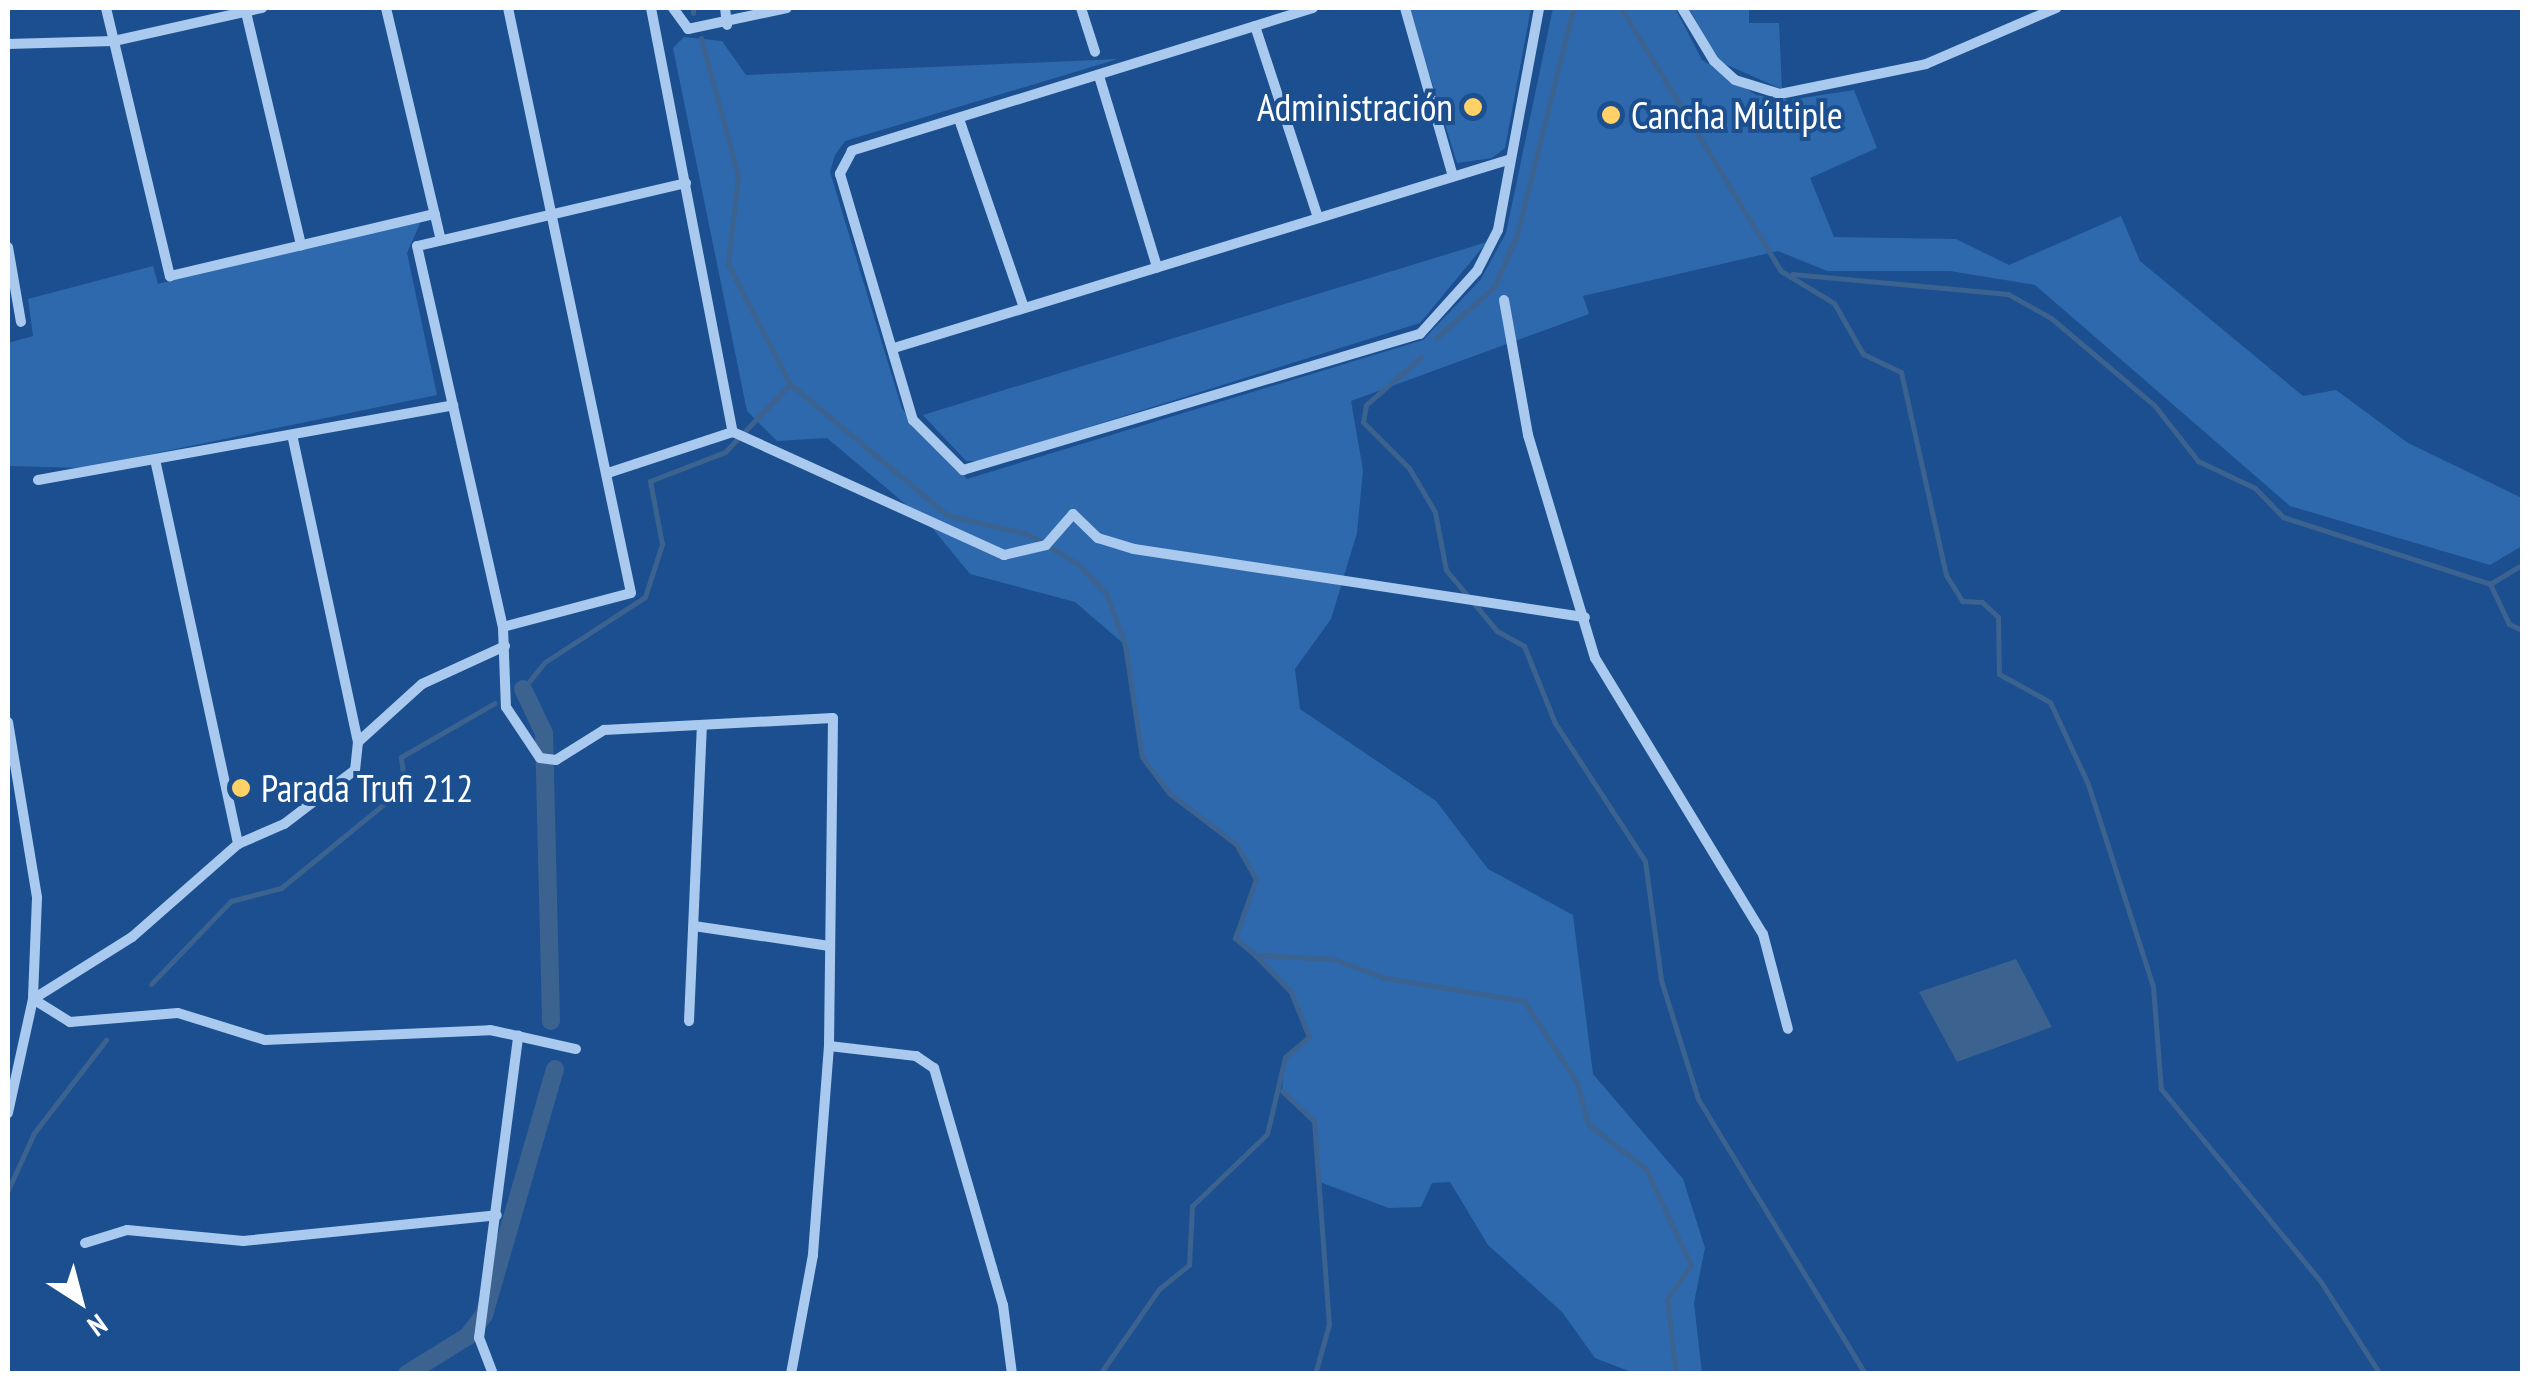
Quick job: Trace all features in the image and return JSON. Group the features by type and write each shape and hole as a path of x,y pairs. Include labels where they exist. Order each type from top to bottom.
{"street":[{"path":"106,8 170,276 435,214"},
{"path":"8,44 114,41 262,8"},
{"path":"386,8 441,240"},
{"path":"502,627 631,593 611,472 508,8"},
{"path":"650,8 732,432"},
{"path":"673,8 688,29 727,26 787,8"},
{"path":"725,8 727,26"},
{"path":"1081,8 1095,52"},
{"path":"1314,8 852,151 840,174 914,420 963,470 986,468 1420,334 1476,271 1498,230 1539,8"},
{"path":"1405,8 1453,176"},
{"path":"1682,8 1701,46 1735,80 1780,94 1868,81 2030,13 2056,8"},
{"path":"245,9 301,245"},
{"path":"1256,26 1318,218"},
{"path":"1099,76 1157,267"},
{"path":"959,119 1024,308"},
{"path":"894,348 1508,160"},
{"path":"686,183 417,246 502,627 506,707 546,763 604,730 833,718 829,1046 813,1256 791,1374"},
{"path":"8,247 21,322"},
{"path":"1504,300 1528,436 1606,680 1763,934 1788,1030"},
{"path":"38,480 156,464 453,405"},
{"path":"611,472 732,432 1004,555 1046,546 1073,514 1098,538 1134,548 1585,617"},
{"path":"33,1000 132,937 238,844 284,824 355,770 358,742 293,439"},
{"path":"156,464 238,844"},
{"path":"358,742 422,684 505,646"},
{"path":"8,722 38,898 33,1000 8,1113"},
{"path":"689,1021 702,725"},
{"path":"694,926 830,946"},
{"path":"33,1000 70,1022 178,1012 265,1040 408,1030 518,1036 576,1049"},
{"path":"493,1374 478,1338 498,1215 518,1036"},
{"path":"829,1046 916,1056 934,1068 1002,1305 1012,1374"},
{"path":"85,1243 127,1230 243,1241 498,1215"}],"shaded area":[{"path":"1409,8 1531,8 1505,148 1492,158 1457,163"},
{"path":"1553,8 1675,8 1702,60 1756,95 1789,100 1854,90 1877,148 1810,178 1834,237 1956,239 2009,265 2121,216 2140,261 2303,396 2336,390 2408,443 2522,498 2522,546 2490,565 2290,506 2035,285 1950,271 1827,271 1778,251 1583,296 1589,314 1351,401 1363,470 1357,533 1331,619 1295,669 1300,709 1436,801 1488,869 1573,915 1593,1074 1683,1179 1705,1248 1694,1303 1702,1373 1634,1373 1595,1358 1562,1312 1488,1245 1450,1182 1432,1183 1421,1207 1389,1208 1317,1181 1314,1121 1282,1091 1285,1057 1309,1037 1291,992 1235,938 1256,879 1236,844 1169,793 1142,757 1125,645 1075,602 970,574 929,524 827,438 777,441 747,411 673,48 684,37 722,41 746,75 1118,59 845,141 835,155 830,172 902,409 967,479 1423,340 1481,279 1506,233"},
{"path":"1689,8 1749,8 1749,23 1779,23 1782,89 1718,61"},
{"path":"422,219 407,253 437,395 84,468 8,466 8,343 33,336 28,299 153,266 158,284"},
{"path":"1487,242 1420,323 980,461 966,461 923,415"},
{"path":"2016,959 2052,1027 1957,1062 1919,992"}],"waterway":[{"path":"693,8 693,13"},
{"path":"1436,338 1494,287 1517,235 1573,8"},
{"path":"1621,8 1781,271"},
{"path":"701,38 738,175 728,264 790,384 947,515 1027,534 1077,563 1107,595 1125,645 1142,757 1169,793 1236,844 1256,879 1235,938 1255,955 1333,959 1385,978 1524,1001 1577,1083 1588,1124 1646,1169 1691,1265 1667,1299 1676,1374"},
{"path":"1781,271 1834,303 1863,354 1901,372 1946,575 1962,601 1982,602 1998,617 1999,674 2050,702 2088,784 2153,986 2161,1089 2319,1279 2380,1374"},
{"path":"1792,274 2008,294 2051,318 2154,405 2198,461 2255,488 2283,517 2490,584 2522,565"},
{"path":"1421,357 1366,405 1363,422 1409,468 1435,512 1446,570 1497,631 1524,646 1555,723 1645,861 1661,980 1698,1099 1865,1374"},
{"path":"523,689 545,662 645,597 662,544 650,481 725,452 790,384"},
{"path":"2490,584 2509,624 2522,630"},
{"path":"523,689 544,733 551,1021"},
{"path":"151,984 231,901 281,888 405,787 401,757 495,703"},
{"path":"1100,1374 1159,1289 1189,1265 1192,1206 1267,1134 1285,1057 1309,1037 1291,992 1255,955"},
{"path":"8,1190 34,1133 106,1040"},
{"path":"407,1374 468,1336 484,1315 555,1069"},
{"path":"1282,1091 1314,1121 1329,1324 1315,1374"}],"place":[{"name":"Administración","path":"1473,107"},
{"name":"Cancha Múltiple","path":"1611,115"},
{"name":"Parada Trufi 212","path":"241,788"}]}
